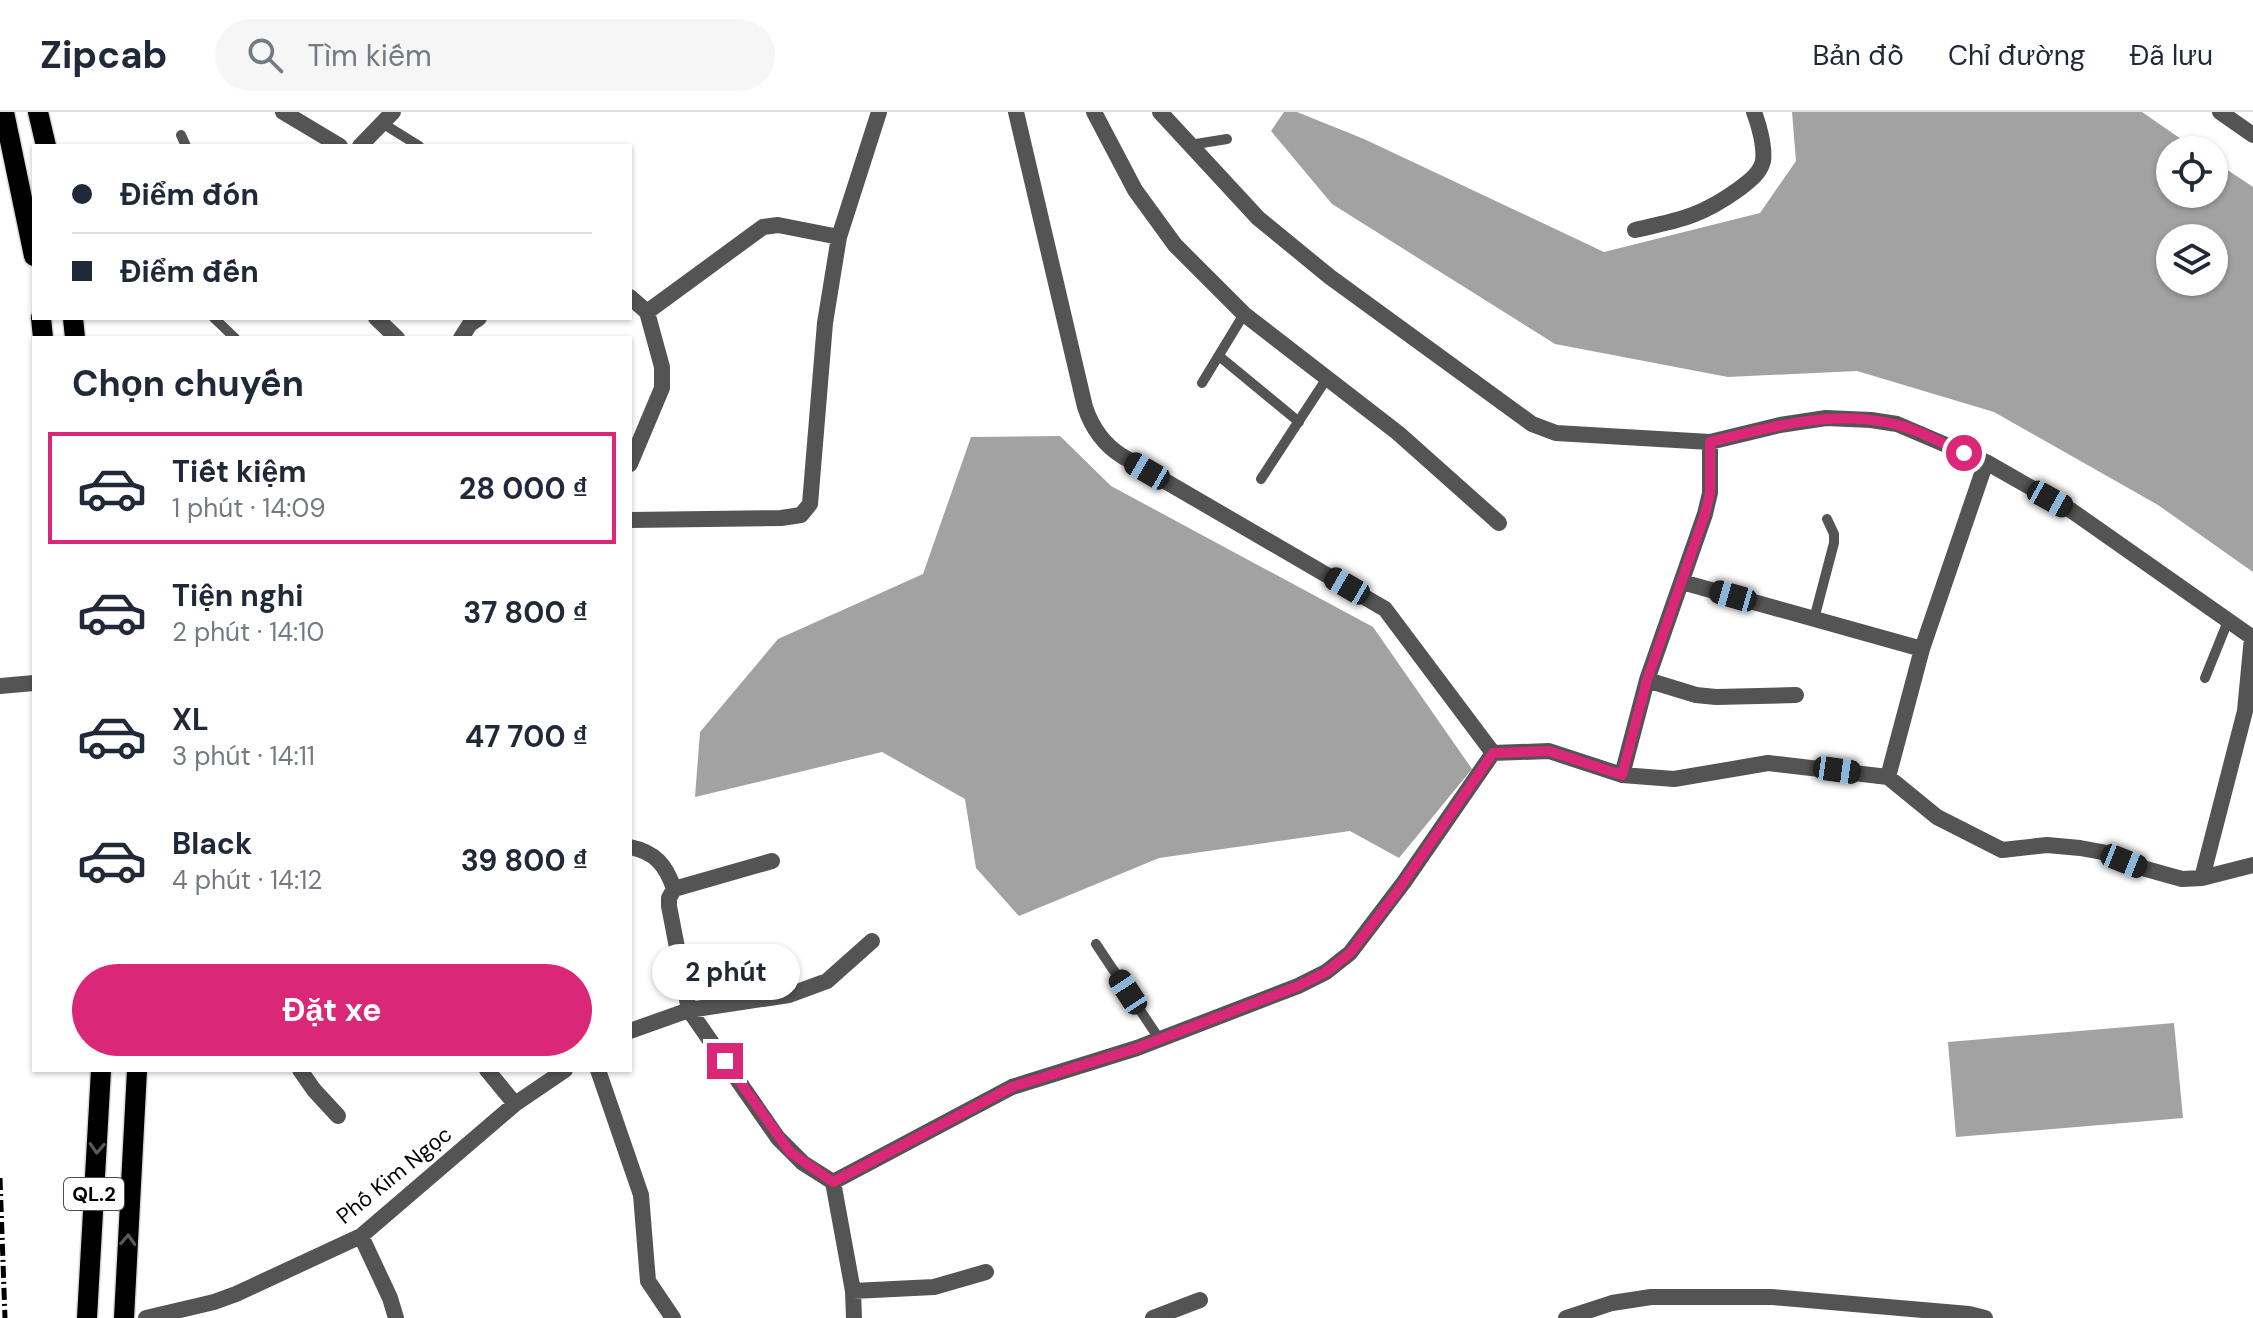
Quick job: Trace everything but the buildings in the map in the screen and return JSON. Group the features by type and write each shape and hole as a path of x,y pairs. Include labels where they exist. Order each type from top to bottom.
{"main road":[{"path":"4,112 30,213 32,234"},
{"path":"38,112 46,144"},
{"name":"QL.2","path":"87,1318 101,1072"},
{"name":"QL.2","path":"124,1318 137,1072"}],"street":[{"path":"283,112 337,144"},
{"path":"632,520 781,518 801,515 810,504 825,323 839,237 879,112"},
{"path":"1016,112 1085,407 1095,430 1105,443 1122,456 1385,609 1493,753"},
{"path":"1094,112 1135,190 1175,245 1244,314 1398,433 1499,523"},
{"path":"1160,112 1258,218 1330,277 1532,424 1556,433 1710,442 1826,418 1897,424 1986,462 2102,530 2252,638 2245,711 2202,878"},
{"path":"1635,230 1697,215 1753,179 1763,162 1754,112"},
{"path":"2220,112 2253,135"},
{"path":"362,144 388,117"},
{"path":"647,312 763,227 778,225 839,237"},
{"path":"632,299 647,312 662,367 662,388 632,459"},
{"path":"378,320 395,336"},
{"path":"1622,775 1647,680 1710,493 1710,442"},
{"path":"1888,777 1922,649 1986,462"},
{"path":"1682,582 1922,649"},
{"path":"1647,680 1706,696 1796,695"},
{"path":"0,686 32,683"},
{"path":"1493,753 1549,751 1622,775 1674,779 1768,763 1888,777 1937,817 2002,850 2047,845 2080,848 2102,852 2182,879 2202,878 2253,865"},
{"path":"833,1182 1012,1087 1160,1040 1326,972 1350,953 1404,882 1493,753"},
{"path":"632,847 646,850 657,857 674,889"},
{"path":"772,861 674,889 669,906 689,1010 784,1145 803,1163 833,1182 853,1291 854,1318"},
{"path":"632,1030 689,1010 789,995 827,981 872,941"},
{"path":"301,1072 338,1116"},
{"path":"489,1072 515,1104"},
{"name":"Phố Kim Ngọc","path":"146,1318 236,1294 361,1236 515,1104 562,1072"},
{"path":"599,1072 641,1195 648,1281 673,1318"},
{"path":"361,1236 396,1318"},
{"path":"853,1291 934,1287 986,1272"},
{"path":"1566,1318 1612,1303 1651,1297 1772,1297 1969,1314 1985,1318"},
{"path":"1153,1318 1200,1300"}],"lane":[{"path":"388,117 417,144"},
{"path":"1190,145 1227,139"},
{"path":"1202,383 1244,314"},
{"path":"216,320 233,336"},
{"path":"1219,356 1299,422"},
{"path":"1261,479 1327,378"},
{"path":"1814,619 1834,543 1834,534 1827,519"},
{"path":"2205,678 2228,621"},
{"path":"1096,944 1160,1040"}],"shaded area":[{"path":"1284,112 1297,112 1364,139 1604,252 1760,213 1796,161 1792,112 2142,112 2177,136 2156,136 2156,208 2228,208 2228,170 2253,187 2253,572 2158,505 1994,412 1857,371 1728,377 1555,344 1332,204 1271,131"},
{"path":"1060,436 1111,486 1373,627 1472,769 1399,858 1350,831 1159,858 1019,916 976,868 965,799 882,752 695,797 700,732 778,639 923,574 971,437"},
{"path":"2174,1023 2183,1118 1956,1137 1948,1042"}],"railway":[{"path":"0,1178 5,1318"}],"route":[{"path":"725,1061 790,1152 833,1182 1012,1087 1137,1048 1298,986 1326,972 1350,953 1404,882 1493,753 1549,751 1622,775 1647,680 1705,514 1710,493 1710,442 1780,425 1826,418 1897,424 1964,453"}]}
